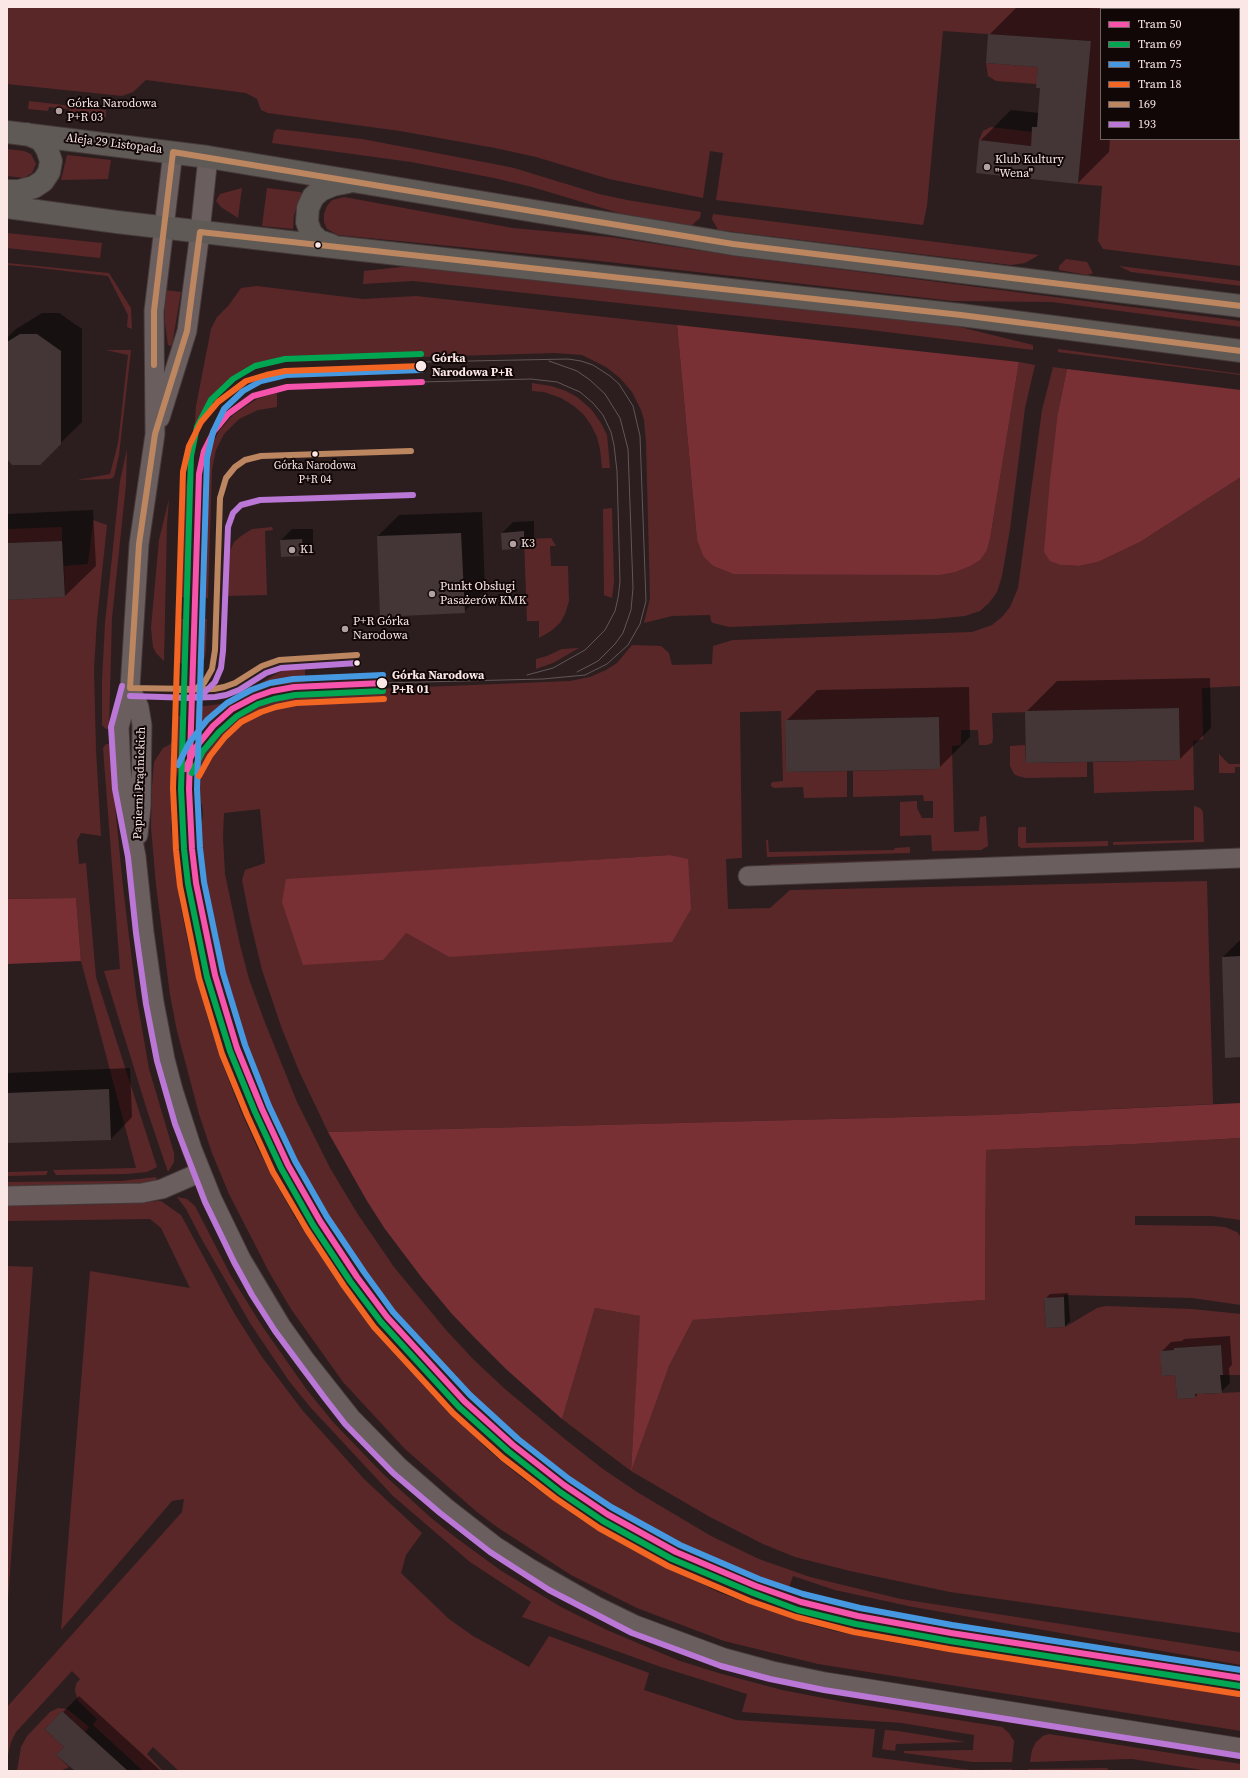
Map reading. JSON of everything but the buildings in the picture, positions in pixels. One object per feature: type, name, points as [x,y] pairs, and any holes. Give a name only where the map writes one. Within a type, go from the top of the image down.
[{"type":"main road","name":"Aleja 29 Listopada","points":[[17,133],[208,157],[733,244],[1241,306]]},
{"type":"main road","points":[[7,191],[19,191],[34,187],[43,181],[49,172],[51,161],[47,149],[41,140],[17,133]]},
{"type":"main road","points":[[339,248],[319,241],[314,237],[308,228],[308,208],[313,197],[325,188],[341,183],[360,182]]},
{"type":"main road","points":[[7,207],[164,228],[961,315],[1241,350]]},
{"type":"street","name":"Papierni Prądnickich","points":[[173,152],[154,311],[155,434],[139,544],[130,688],[139,707],[142,725],[141,806],[136,856],[146,952],[159,1033],[173,1090],[201,1172],[224,1226],[259,1291],[281,1326],[306,1361],[351,1418],[399,1467],[445,1508],[495,1546],[553,1583],[596,1606],[654,1633],[724,1658],[772,1671],[824,1682],[1241,1748]]},
{"type":"street","name":"Papierni Prądnickich","points":[[155,434],[187,331],[208,157]]},
{"type":"street","points":[[748,876],[1241,858]]},
{"type":"street","points":[[7,1196],[142,1193],[162,1189],[201,1172]]},
{"type":"shaded area","points":[[7,7],[1241,7],[1241,266],[1103,249],[1098,241],[1102,186],[1078,184],[1091,41],[943,31],[927,206],[923,225],[716,200],[723,153],[710,151],[703,198],[609,179],[536,157],[495,148],[400,131],[268,113],[261,110],[257,99],[246,93],[146,80],[133,92],[122,96],[7,84]]},
{"type":"shaded area","points":[[986,63],[1038,67],[1037,84],[996,81],[988,76]]},
{"type":"shaded area","points":[[29,101],[106,110],[106,117],[69,114],[69,109],[49,107],[48,111],[28,109]]},
{"type":"shaded area","points":[[991,127],[1032,132],[1031,146],[979,140],[983,131]]},
{"type":"shaded area","points":[[277,129],[362,139],[514,168],[599,194],[701,212],[700,218],[691,226],[622,214],[532,187],[494,178],[411,162],[272,143],[274,132]]},
{"type":"shaded area","points":[[7,149],[24,151],[31,154],[36,164],[32,173],[24,178],[7,176]]},
{"type":"shaded area","points":[[67,155],[111,160],[108,179],[61,180]]},
{"type":"shaded area","points":[[242,188],[238,218],[221,207],[216,201],[220,194]]},
{"type":"shaded area","points":[[267,188],[302,193],[294,215],[293,229],[262,226]]},
{"type":"shaded area","points":[[344,197],[513,228],[610,237],[736,256],[1241,321],[1241,327],[1052,302],[953,301],[582,259],[338,235],[327,229],[324,222],[324,214],[327,206],[332,200]]},
{"type":"shaded area","points":[[713,214],[1039,255],[1025,263],[1011,265],[718,230],[712,219]]},
{"type":"shaded area","points":[[7,233],[102,243],[100,258],[7,248]]},
{"type":"shaded area","points":[[1066,259],[1087,262],[1093,273],[1087,275],[1059,270],[1059,266]]},
{"type":"shaded area","points":[[7,263],[109,273],[131,308],[132,329],[127,327],[128,315],[108,276],[7,265]]},
{"type":"shaded area","points":[[410,266],[728,299],[956,326],[1033,345],[1033,350],[862,329],[413,281],[363,284],[364,271]]},
{"type":"shaded area","points":[[1119,266],[1241,281],[1241,286],[1131,272]]},
{"type":"shaded area","points":[[257,286],[363,299],[416,296],[677,325],[697,540],[703,556],[713,566],[733,574],[987,550],[1019,362],[1035,365],[1025,408],[1010,529],[1002,576],[997,592],[989,603],[980,611],[965,616],[934,619],[729,627],[713,623],[710,615],[672,616],[644,623],[650,598],[646,442],[644,420],[632,392],[620,378],[606,367],[582,355],[555,353],[286,361],[273,363],[245,373],[218,391],[203,414],[194,439],[196,406],[211,329],[217,317],[229,305],[241,288]]},
{"type":"shaded area","points":[[165,290],[181,292],[172,345],[170,346],[168,345],[165,323]]},
{"type":"shaded area","points":[[677,325],[1019,362],[990,539],[987,550],[980,560],[955,572],[939,575],[733,574],[713,566],[703,556],[697,540]]},
{"type":"shaded area","points":[[1058,349],[1241,374],[1241,375],[1058,352]]},
{"type":"shaded area","points":[[106,350],[131,350],[119,455],[114,477],[110,479],[77,480],[110,474],[118,443],[128,355]]},
{"type":"shaded area","points":[[1053,367],[1067,369],[1058,412],[1061,565],[1079,566],[1098,562],[1140,542],[1241,477],[1241,686],[1202,688],[1203,739],[1193,741],[1194,790],[1094,793],[1093,762],[1180,760],[1179,708],[992,713],[992,743],[987,745],[979,745],[978,730],[961,730],[961,745],[952,746],[954,832],[979,831],[980,817],[986,816],[988,846],[981,850],[932,851],[931,835],[900,836],[900,802],[917,801],[917,808],[922,818],[933,818],[933,801],[924,801],[923,795],[853,797],[853,771],[940,769],[939,717],[785,720],[786,772],[847,771],[847,797],[804,798],[803,787],[774,788],[771,786],[771,783],[773,782],[783,781],[781,711],[740,712],[742,858],[726,859],[728,909],[770,908],[790,890],[1207,881],[1213,1104],[988,1115],[328,1132],[299,1071],[282,1029],[262,970],[250,920],[242,880],[245,870],[265,863],[260,809],[224,813],[223,837],[225,874],[249,979],[264,1020],[297,1102],[330,1168],[357,1213],[394,1267],[446,1330],[474,1360],[505,1389],[603,1469],[637,1492],[711,1536],[759,1559],[810,1577],[901,1599],[1241,1652],[1241,1665],[908,1606],[835,1590],[793,1576],[788,1590],[715,1563],[676,1545],[610,1507],[549,1466],[500,1427],[437,1364],[403,1327],[370,1285],[318,1208],[273,1122],[242,1044],[220,974],[203,890],[198,828],[202,822],[203,814],[202,805],[198,799],[198,788],[194,784],[194,761],[210,737],[231,717],[245,708],[268,698],[301,692],[570,681],[590,677],[606,670],[617,663],[632,645],[661,646],[669,653],[672,665],[712,664],[713,646],[733,640],[972,632],[992,625],[1002,617],[1010,607],[1018,588],[1042,410]],"holes":[[[670,855],[688,860],[449,957],[406,933],[286,880]]]},
{"type":"shaded area","points":[[1067,369],[1241,390],[1241,477],[1140,542],[1098,562],[1079,566],[1061,565],[1050,561],[1044,552],[1050,480],[1058,412]]},
{"type":"shaded area","points":[[532,383],[551,386],[566,391],[577,397],[591,409],[607,435],[610,468],[602,468],[597,437],[584,415],[574,406],[561,398],[544,392],[532,391]]},
{"type":"shaded area","points":[[277,393],[277,407],[258,410],[239,419],[224,434],[216,450],[212,469],[208,598],[200,598],[206,472],[209,451],[219,431],[233,415],[257,399]]},
{"type":"shaded area","points":[[127,449],[126,484],[112,618],[109,729],[106,729],[102,725],[102,680],[105,623],[120,481]]},
{"type":"shaded area","points":[[192,456],[189,508],[191,552],[190,598],[182,597],[179,593],[180,513]]},
{"type":"shaded area","points":[[169,499],[167,524],[164,661],[156,653],[153,647],[151,628],[159,540]]},
{"type":"shaded area","points":[[612,508],[614,582],[612,598],[604,595],[603,509]]},
{"type":"shaded area","points":[[93,520],[107,525],[97,620],[94,669],[96,750],[101,836],[81,833],[77,840],[79,864],[86,863],[96,977],[157,1167],[147,1172],[126,1174],[56,1175],[53,1170],[136,1168],[81,961],[76,898],[7,899],[7,600],[65,597],[64,566],[88,564]]},
{"type":"shaded area","points":[[62,527],[62,541],[7,543],[7,529]]},
{"type":"shaded area","points":[[272,527],[273,530],[265,531],[267,595],[225,596],[226,562],[234,542],[252,529]]},
{"type":"shaded area","points":[[551,538],[556,546],[550,546],[551,566],[568,566],[569,601],[565,614],[560,623],[551,631],[539,638],[539,621],[527,621],[524,539]]},
{"type":"shaded area","points":[[181,619],[189,619],[187,668],[178,661],[178,623]]},
{"type":"shaded area","points":[[200,619],[207,619],[206,650],[205,658],[197,665]]},
{"type":"shaded area","points":[[579,648],[553,663],[536,669],[536,659],[562,649]]},
{"type":"shaded area","points":[[305,667],[305,682],[271,686],[243,697],[218,714],[195,738],[196,707],[221,704],[240,695],[283,670]]},
{"type":"shaded area","points":[[184,707],[186,707],[184,758],[177,775],[173,793],[171,815],[171,828],[180,903],[188,943],[209,1023],[222,1063],[240,1109],[256,1145],[279,1189],[296,1219],[335,1278],[404,1364],[488,1450],[522,1478],[578,1518],[625,1546],[718,1592],[749,1604],[834,1631],[917,1647],[1241,1696],[1241,1731],[818,1664],[724,1641],[637,1608],[571,1575],[497,1527],[477,1512],[405,1449],[343,1382],[291,1309],[269,1272],[229,1194],[212,1153],[199,1114],[177,1031],[170,995],[156,885],[151,827],[154,762],[163,748],[174,740],[177,717],[184,713]]},
{"type":"shaded area","points":[[106,744],[109,744],[123,887],[136,994],[149,1069],[174,1153],[174,1162],[168,1172],[104,971],[120,969],[103,748]]},
{"type":"shaded area","points":[[1025,745],[1026,763],[1087,762],[1087,777],[1026,778],[1014,774],[1010,766],[1010,746]]},
{"type":"shaded area","points":[[1219,754],[1229,764],[1241,764],[1241,805],[1240,767],[1235,767],[1235,773],[1219,773]]},
{"type":"shaded area","points":[[1194,806],[1200,808],[1203,812],[1204,842],[1113,845],[1113,842],[1194,840]]},
{"type":"shaded area","points":[[1019,827],[1026,827],[1026,843],[1108,841],[1108,846],[1021,848],[1018,846]]},
{"type":"shaded area","points":[[766,840],[768,840],[769,852],[894,850],[895,848],[910,847],[910,853],[767,857]]},
{"type":"shaded area","points":[[670,855],[688,859],[691,909],[672,942],[449,957],[406,933],[383,960],[303,965],[282,902],[286,879]]},
{"type":"shaded area","points":[[984,857],[774,866],[770,864]]},
{"type":"shaded area","points":[[76,898],[81,961],[7,964],[7,899]]},
{"type":"shaded area","points":[[1241,1103],[1241,1138],[986,1150],[985,1300],[693,1320],[669,1366],[631,1471],[640,1316],[595,1308],[562,1419],[506,1369],[474,1337],[452,1314],[422,1278],[385,1229],[367,1201],[328,1132],[988,1115]]},
{"type":"shaded area","points":[[1241,1138],[1241,1220],[1211,1216],[1135,1216],[1135,1225],[1213,1226],[1225,1227],[1237,1232],[1241,1241],[1241,1305],[1192,1298],[1064,1295],[1064,1297],[1044,1299],[1046,1328],[1065,1327],[1097,1308],[1106,1306],[1192,1309],[1241,1314],[1241,1375],[1223,1375],[1221,1345],[1174,1348],[1174,1350],[1161,1351],[1162,1376],[1175,1375],[1177,1399],[1195,1398],[1194,1377],[1202,1377],[1203,1394],[1241,1392],[1241,1633],[950,1592],[850,1571],[795,1557],[763,1544],[710,1517],[631,1471],[562,1419],[595,1308],[641,1316],[631,1469],[669,1366],[693,1320],[985,1300],[986,1150]]},
{"type":"shaded area","points":[[48,1171],[46,1175],[7,1176],[7,1172]]},
{"type":"shaded area","points":[[156,1177],[157,1182],[145,1184],[7,1187],[7,1182],[121,1181]]},
{"type":"shaded area","points":[[177,1197],[187,1199],[195,1206],[231,1276],[262,1326],[307,1390],[333,1422],[382,1473],[430,1517],[500,1570],[561,1607],[607,1630],[680,1661],[782,1690],[844,1702],[1002,1727],[1009,1733],[1014,1741],[1012,1762],[973,1762],[904,1753],[904,1751],[973,1750],[974,1735],[902,1723],[742,1712],[747,1694],[661,1667],[522,1617],[531,1602],[470,1562],[393,1496],[311,1408],[289,1381],[250,1323],[186,1209]]},
{"type":"shaded area","points":[[161,1201],[181,1215],[234,1313],[262,1357],[303,1411],[364,1479],[422,1533],[406,1555],[401,1573],[449,1619],[473,1636],[529,1667],[549,1636],[649,1673],[644,1690],[736,1720],[875,1729],[872,1757],[971,1770],[1012,1769],[1011,1771],[179,1771],[153,1747],[147,1754],[163,1771],[143,1771],[93,1725],[97,1719],[78,1701],[75,1691],[76,1684],[80,1679],[72,1671],[16,1732],[11,1742],[7,1759],[7,1707],[182,1512],[184,1499],[172,1501],[61,1630],[90,1271],[190,1288],[161,1228],[150,1219],[7,1221],[7,1206],[110,1204]]},
{"type":"shaded area","points":[[7,1266],[33,1267],[7,1612]]},
{"type":"shaded area","points":[[58,1708],[67,1709],[89,1727],[85,1732],[62,1711],[45,1729],[64,1747],[56,1755],[69,1767],[60,1771],[17,1771],[21,1747],[27,1736],[50,1712]]},
{"type":"shaded area","points":[[885,1730],[966,1742],[896,1744],[895,1751],[882,1749]]},
{"type":"shaded area","points":[[1049,1734],[1241,1764],[1241,1771],[1208,1771],[1132,1759],[1030,1762],[1032,1750],[1036,1742],[1043,1736]]},
{"type":"shaded area","points":[[1108,1768],[1107,1771],[1028,1771],[1028,1769]]},
{"type":"tram line","name":"69","points":[[421,354],[285,359],[255,366],[233,379],[211,400],[197,427],[191,456],[181,789],[184,849],[188,884],[207,977],[230,1051],[255,1112],[281,1168],[313,1225],[350,1281],[381,1322],[459,1407],[508,1451],[560,1492],[603,1521],[672,1559],[798,1610],[856,1624],[950,1641],[1240,1686]]},
{"type":"tram line","points":[[383,683],[543,679],[585,675],[607,664],[628,645],[640,624],[646,601],[640,436],[633,406],[619,384],[593,365],[568,359],[421,362]]},
{"type":"tram line","points":[[549,361],[577,371],[590,380],[605,394],[620,418],[628,449],[633,588],[631,610],[623,633],[615,644],[598,661],[577,672]]},
{"type":"tram line","name":"18","points":[[421,366],[285,371],[246,381],[218,402],[201,422],[189,446],[183,472],[173,788],[176,850],[180,886],[199,978],[222,1054],[247,1115],[273,1172],[307,1230],[344,1286],[374,1327],[453,1413],[503,1458],[555,1498],[599,1528],[668,1566],[750,1601],[796,1617],[854,1632],[949,1649],[1239,1694]]},
{"type":"tram line","name":"75","points":[[421,370],[286,375],[261,381],[243,391],[224,409],[213,432],[207,458],[197,789],[200,848],[204,882],[223,973],[245,1045],[269,1106],[295,1161],[327,1217],[393,1312],[470,1395],[518,1439],[569,1479],[611,1507],[680,1545],[759,1579],[803,1594],[860,1608],[952,1625],[1241,1670]]},
{"type":"tram line","points":[[422,382],[531,379],[557,382],[580,392],[593,403],[603,415],[611,432],[617,471],[620,582],[615,611],[605,630],[585,650],[553,668],[527,675]]},
{"type":"tram line","name":"50","points":[[422,382],[287,387],[253,396],[228,414],[214,431],[204,451],[199,474],[189,789],[192,849],[196,883],[215,975],[237,1048],[262,1109],[288,1165],[320,1221],[357,1277],[387,1317],[464,1401],[513,1445],[564,1485],[607,1514],[676,1552],[756,1586],[801,1602],[858,1616],[951,1633],[1241,1678]]},
{"type":"tram line","name":"75","points":[[178,765],[189,743],[207,720],[227,703],[251,690],[270,683],[293,679],[383,675]]},
{"type":"tram line","name":"50","points":[[185,769],[196,747],[213,726],[232,709],[255,697],[272,691],[294,687],[383,683]]},
{"type":"tram line","name":"69","points":[[192,773],[203,751],[219,732],[237,716],[258,704],[295,695],[383,691]]},
{"type":"tram line","name":"18","points":[[199,776],[210,756],[225,737],[241,722],[261,712],[296,703],[384,699]]},
{"type":"transit line","name":"169","points":[[173,152],[733,244],[1241,306]]},
{"type":"transit line","name":"169","points":[[154,365],[154,311],[173,152]]},
{"type":"transit line","name":"169","points":[[130,688],[139,544],[155,434],[187,331],[200,232],[961,315],[1241,351]]},
{"type":"transit line","name":"169","points":[[130,688],[195,689],[204,683],[212,669],[215,650],[220,498],[226,478],[235,467],[245,460],[261,456],[411,451]]},
{"type":"transit line","name":"193","points":[[130,696],[193,698],[203,694],[215,682],[221,668],[223,651],[228,527],[233,513],[241,505],[260,500],[413,495]]},
{"type":"transit line","name":"169","points":[[180,690],[214,689],[224,687],[235,683],[262,666],[279,660],[357,655]]},
{"type":"transit line","name":"193","points":[[180,698],[215,697],[226,695],[239,690],[266,673],[281,668],[357,663]]},
{"type":"transit line","name":"193","points":[[122,686],[111,727],[115,789],[128,857],[136,933],[146,1004],[157,1061],[175,1124],[205,1202],[252,1295],[275,1331],[345,1424],[393,1473],[440,1513],[490,1552],[549,1590],[632,1633],[721,1666],[770,1679],[824,1690],[1240,1756]]},
{"type":"place","name":"Górka Narodowa P+R 03","points":[[59,111]]},
{"type":"place","name":"Klub Kultury \"Wena\"","points":[[987,167]]},
{"type":"place","name":"Górka Narodowa P+R","points":[[421,366]]},
{"type":"place","name":"Górka Narodowa P+R 04","points":[[315,454]]},
{"type":"place","name":"K3","points":[[513,544]]},
{"type":"place","name":"K1","points":[[292,550]]},
{"type":"place","name":"Punkt Obsługi Pasażerów KMK","points":[[432,594]]},
{"type":"place","name":"P+R Górka Narodowa","points":[[345,629]]},
{"type":"place","name":"Górka Narodowa P+R 01","points":[[382,683]]}]
